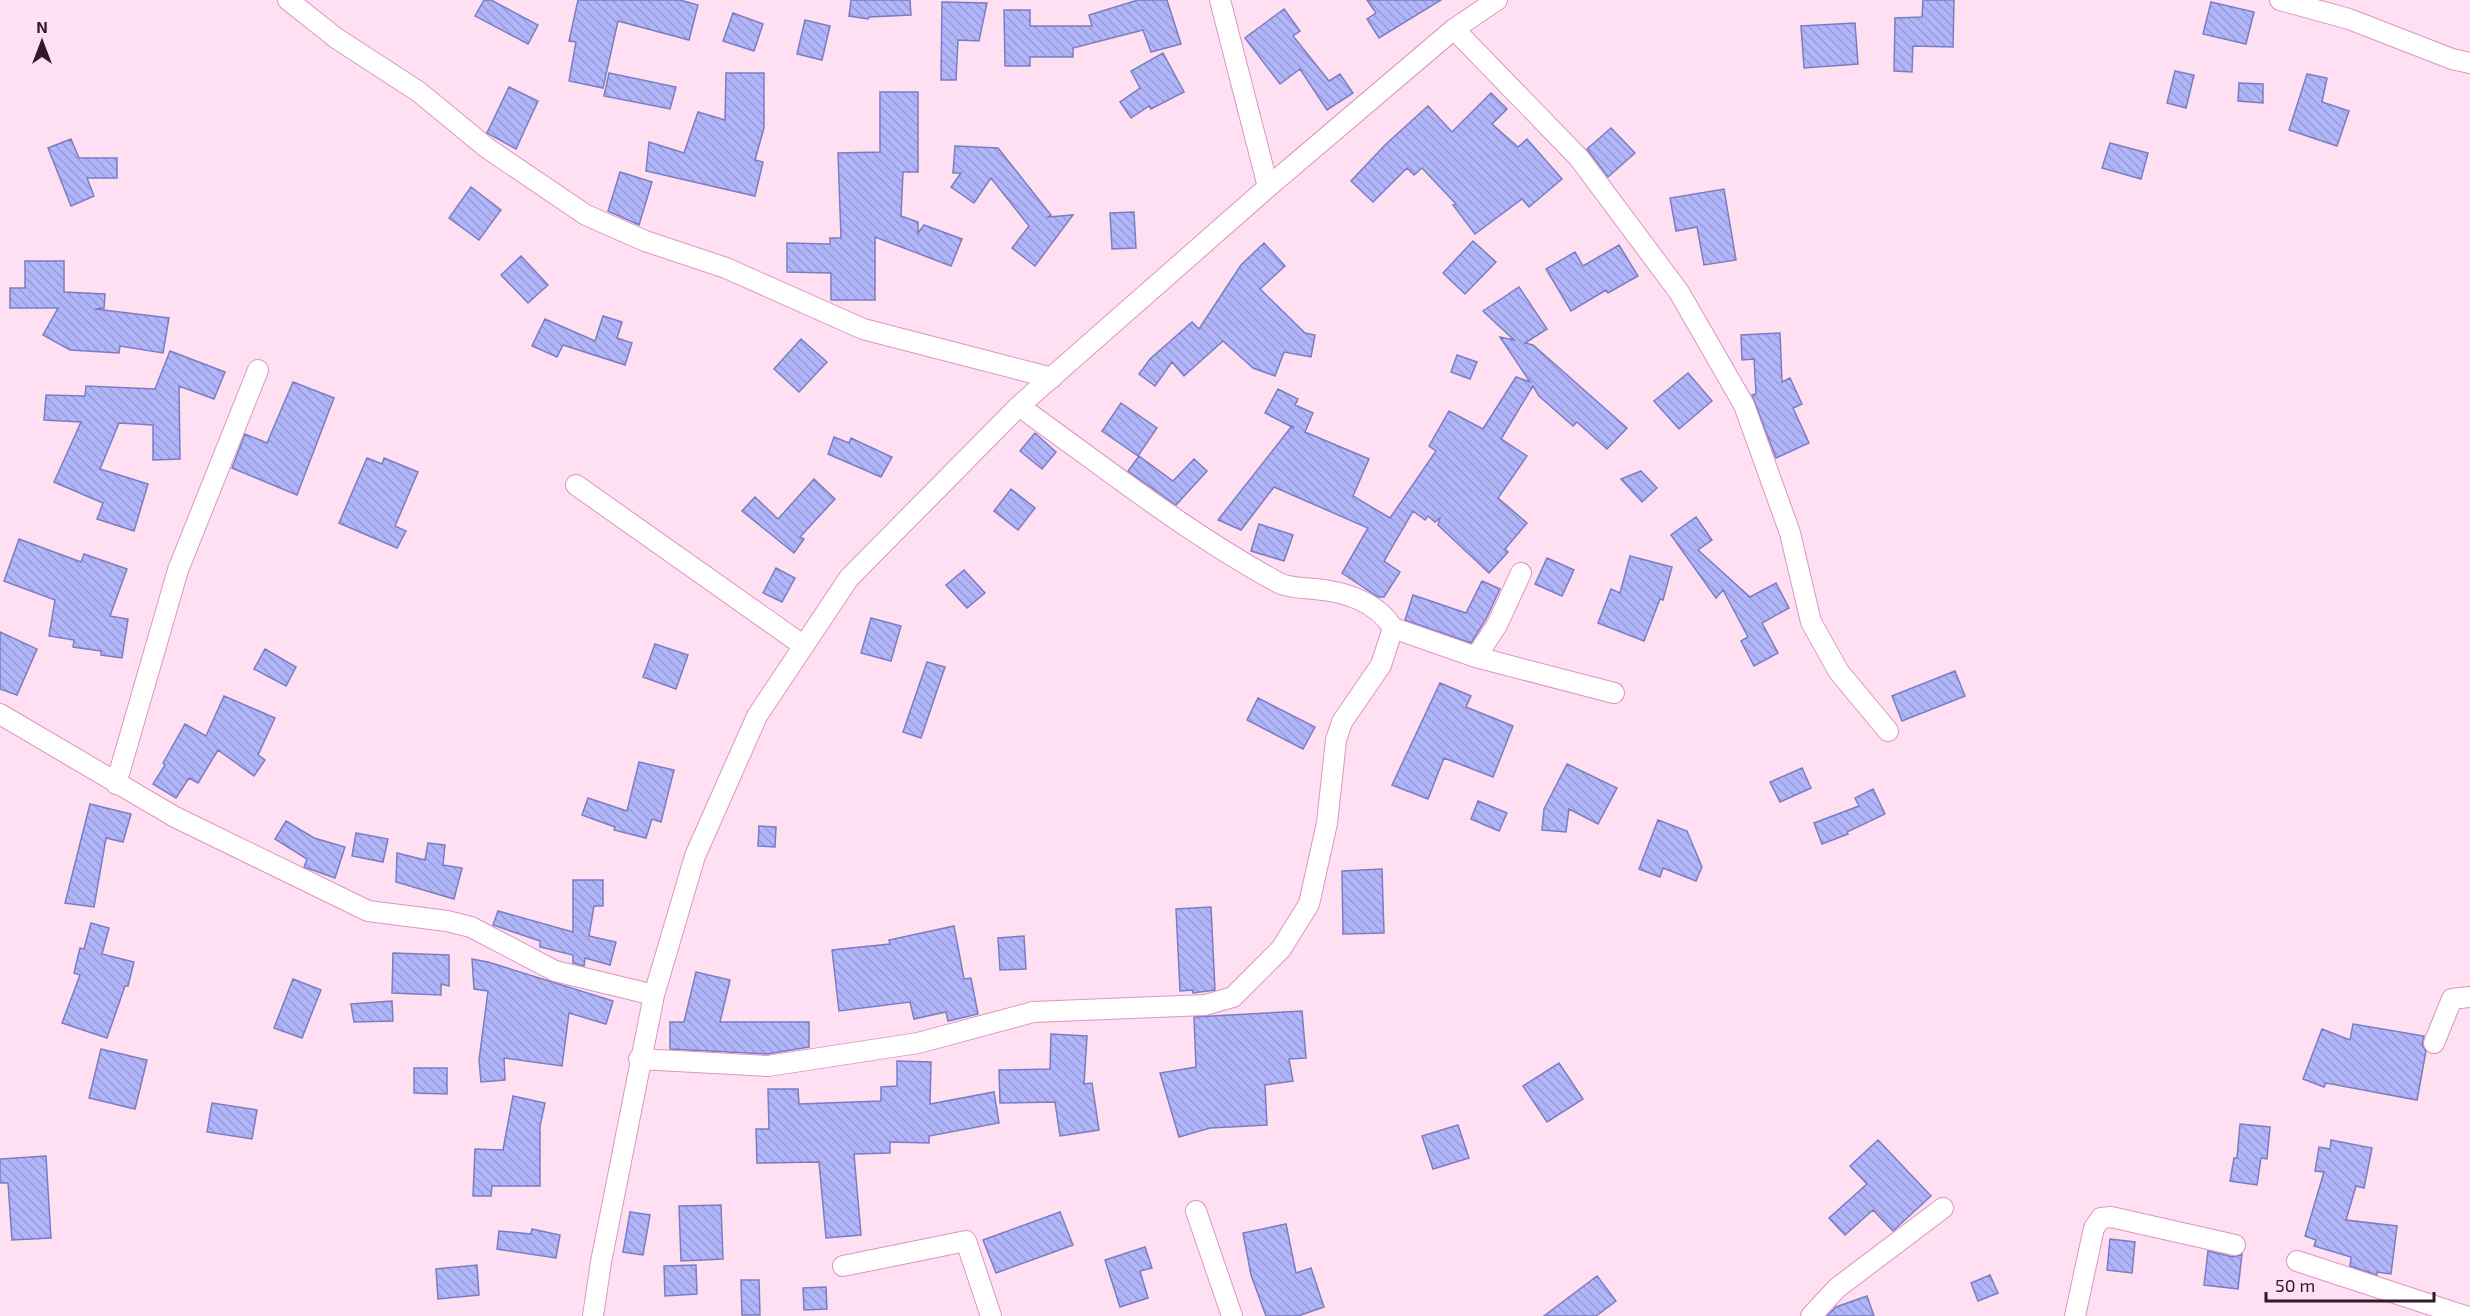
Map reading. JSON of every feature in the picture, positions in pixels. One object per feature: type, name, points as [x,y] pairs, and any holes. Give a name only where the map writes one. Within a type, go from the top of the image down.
[{"type":"street","points":[[288,0],[336,38],[419,92],[487,148],[586,215],[645,240],[726,268],[863,329],[1052,378]]},
{"type":"street","points":[[1220,0],[1268,187]]},
{"type":"street","points":[[593,1316],[639,1059],[654,995],[695,856],[757,716],[849,578],[1019,406],[1268,187],[1454,29],[1497,0]]},
{"type":"street","points":[[2280,0],[2349,19],[2451,59],[2470,63]]},
{"type":"street","points":[[1454,29],[1579,158],[1679,292],[1744,405],[1790,533],[1811,622],[1839,672],[1888,731]]},
{"type":"street","points":[[116,784],[178,570],[258,370]]},
{"type":"street","points":[[1019,406],[1193,529],[1282,584],[1338,591],[1369,603],[1387,618],[1393,628],[1476,657],[1614,693]]},
{"type":"street","points":[[576,485],[804,646]]},
{"type":"street","points":[[1476,657],[1497,625],[1521,573]]},
{"type":"street","points":[[639,1059],[768,1066],[918,1043],[1033,1012],[1205,1005],[1233,997],[1281,949],[1309,904],[1327,823],[1339,731],[1342,722],[1382,665],[1393,628]]},
{"type":"street","points":[[0,714],[175,817],[368,911],[447,921],[471,927],[555,971],[654,995]]},
{"type":"street","points":[[2434,1043],[2452,999],[2470,997]]},
{"type":"street","points":[[1811,1316],[1837,1288],[1943,1208]]},
{"type":"street","points":[[1196,1210],[1232,1316]]},
{"type":"street","points":[[2075,1316],[2094,1228],[2101,1218],[2111,1217],[2235,1245]]},
{"type":"street","points":[[843,1266],[966,1240],[992,1316]]},
{"type":"street","points":[[2297,1261],[2465,1316]]},
{"type":"building","points":[[484,0],[491,0],[538,25],[528,44],[475,16]]},
{"type":"building","points":[[578,0],[680,0],[698,5],[689,40],[618,21],[603,88],[569,81],[576,42],[569,41]]},
{"type":"building","points":[[851,0],[910,0],[911,15],[869,17],[868,19],[849,16]]},
{"type":"building","points":[[1138,0],[1167,0],[1181,44],[1151,52],[1143,30],[1073,48],[1073,57],[1030,57],[1030,66],[1005,66],[1004,10],[1030,10],[1030,26],[1092,26],[1089,15]]},
{"type":"building","points":[[1367,0],[1441,0],[1379,38],[1367,19],[1376,13]]},
{"type":"building","points":[[1923,0],[1954,0],[1953,47],[1913,46],[1912,72],[1894,71],[1895,18],[1922,17]]},
{"type":"building","points":[[942,2],[987,3],[979,41],[958,40],[956,80],[941,80]]},
{"type":"building","points":[[2211,2],[2254,12],[2246,44],[2203,34]]},
{"type":"building","points":[[1284,9],[1300,31],[1293,36],[1329,81],[1340,74],[1353,93],[1327,110],[1300,69],[1280,84],[1245,38]]},
{"type":"building","points":[[733,13],[763,24],[754,51],[723,41]]},
{"type":"building","points":[[805,20],[830,26],[822,60],[797,54]]},
{"type":"building","points":[[1855,23],[1858,64],[1804,68],[1801,26]]},
{"type":"building","points":[[1163,53],[1184,92],[1151,109],[1149,106],[1131,118],[1120,102],[1140,88],[1131,71]]},
{"type":"building","points":[[2175,71],[2194,75],[2186,108],[2167,103]]},
{"type":"building","points":[[609,73],[676,87],[670,109],[604,96]]},
{"type":"building","points":[[726,73],[764,73],[764,128],[755,160],[763,162],[755,196],[646,171],[649,142],[684,153],[698,112],[725,120]]},
{"type":"building","points":[[2307,74],[2327,78],[2322,102],[2349,111],[2337,146],[2289,130]]},
{"type":"building","points":[[2239,83],[2263,84],[2263,103],[2238,101]]},
{"type":"building","points":[[509,87],[538,101],[516,149],[487,133]]},
{"type":"building","points":[[880,92],[918,92],[918,172],[903,172],[901,216],[918,222],[918,233],[924,225],[962,239],[951,266],[875,237],[875,300],[831,300],[831,273],[787,272],[787,243],[830,244],[830,238],[841,238],[838,153],[880,152]]},
{"type":"building","points":[[1491,93],[1507,109],[1492,124],[1518,147],[1527,139],[1562,179],[1529,207],[1522,199],[1475,234],[1453,205],[1456,204],[1422,168],[1414,175],[1407,168],[1373,202],[1351,181],[1386,144],[1428,106],[1452,132]]},
{"type":"building","points":[[1611,128],[1635,153],[1608,177],[1587,149]]},
{"type":"building","points":[[71,139],[79,158],[117,158],[117,178],[87,178],[94,196],[71,206],[48,148]]},
{"type":"building","points":[[2110,143],[2148,153],[2141,179],[2102,168]]},
{"type":"building","points":[[955,146],[998,148],[1051,215],[1048,217],[1073,215],[1035,266],[1012,248],[1029,226],[991,178],[974,203],[951,187],[961,173],[953,173]]},
{"type":"building","points":[[620,172],[652,182],[639,225],[608,211]]},
{"type":"building","points":[[471,187],[501,210],[479,240],[449,218]]},
{"type":"building","points":[[1724,189],[1736,260],[1704,265],[1697,227],[1676,231],[1670,198]]},
{"type":"building","points":[[1134,212],[1136,248],[1112,249],[1110,213]]},
{"type":"building","points":[[1473,241],[1496,262],[1465,294],[1443,273]]},
{"type":"building","points":[[1264,243],[1285,266],[1260,289],[1305,333],[1315,335],[1311,357],[1284,352],[1275,376],[1253,368],[1223,341],[1184,376],[1172,362],[1155,386],[1139,374],[1150,359],[1192,322],[1199,329],[1241,265]]},
{"type":"building","points":[[1619,245],[1638,276],[1608,293],[1606,290],[1571,311],[1546,269],[1575,252],[1583,266]]},
{"type":"building","points":[[521,256],[548,285],[528,303],[501,275]]},
{"type":"building","points":[[25,261],[64,261],[64,292],[105,294],[104,308],[95,309],[169,318],[163,353],[120,346],[119,353],[70,350],[43,335],[58,308],[10,308],[10,288],[25,288]]},
{"type":"building","points":[[1519,287],[1547,329],[1525,343],[1533,345],[1627,428],[1607,449],[1577,422],[1573,426],[1539,396],[1533,386],[1501,439],[1527,456],[1498,498],[1527,523],[1505,549],[1508,552],[1489,573],[1438,525],[1440,518],[1435,522],[1428,516],[1425,520],[1413,511],[1384,561],[1400,572],[1384,597],[1378,597],[1342,573],[1368,528],[1274,487],[1241,530],[1218,520],[1291,427],[1265,413],[1278,389],[1298,399],[1295,405],[1313,413],[1305,432],[1369,459],[1353,496],[1390,518],[1436,451],[1429,446],[1449,411],[1483,429],[1516,377],[1530,382],[1500,337],[1514,340],[1483,311]]},
{"type":"building","points":[[603,316],[622,322],[617,338],[632,343],[625,365],[563,345],[557,357],[532,346],[545,319],[595,341]]},
{"type":"building","points":[[1780,333],[1782,382],[1790,378],[1802,404],[1793,408],[1809,443],[1776,458],[1752,395],[1756,394],[1754,359],[1742,360],[1741,335]]},
{"type":"building","points":[[801,339],[827,362],[799,392],[774,369]]},
{"type":"building","points":[[170,351],[225,372],[214,399],[179,386],[180,459],[153,460],[153,425],[119,423],[100,469],[148,484],[134,531],[97,519],[103,503],[54,482],[81,422],[44,420],[46,395],[85,396],[86,386],[155,389]]},
{"type":"building","points":[[1457,355],[1477,362],[1470,379],[1451,372]]},
{"type":"building","points":[[1688,373],[1712,401],[1679,429],[1654,401]]},
{"type":"building","points":[[293,382],[334,398],[297,495],[232,468],[245,434],[267,443]]},
{"type":"building","points":[[1121,403],[1157,428],[1138,456],[1102,431]]},
{"type":"building","points":[[1035,433],[1056,452],[1042,469],[1020,451]]},
{"type":"building","points":[[834,437],[849,443],[851,438],[892,457],[881,477],[828,454]]},
{"type":"building","points":[[1139,456],[1173,481],[1194,459],[1207,471],[1176,505],[1128,471]]},
{"type":"building","points":[[367,458],[382,464],[384,458],[418,472],[395,526],[406,531],[397,548],[339,523]]},
{"type":"building","points":[[1641,471],[1657,488],[1642,502],[1621,479]]},
{"type":"building","points":[[814,479],[835,499],[800,537],[804,539],[794,553],[742,511],[755,497],[778,519]]},
{"type":"building","points":[[1011,489],[1035,508],[1018,530],[994,511]]},
{"type":"building","points":[[1696,517],[1712,540],[1698,550],[1750,597],[1776,583],[1789,608],[1762,623],[1778,653],[1754,666],[1741,641],[1748,637],[1723,590],[1716,598],[1671,535]]},
{"type":"building","points":[[1259,524],[1293,535],[1284,561],[1251,551]]},
{"type":"building","points":[[19,539],[81,562],[84,554],[127,569],[110,616],[128,619],[122,658],[101,655],[101,651],[73,647],[74,640],[49,636],[55,600],[4,581]]},
{"type":"building","points":[[1630,556],[1672,567],[1663,600],[1660,599],[1644,641],[1598,623],[1611,589],[1620,593]]},
{"type":"building","points":[[1547,558],[1574,570],[1562,596],[1535,584]]},
{"type":"building","points":[[776,568],[795,578],[782,602],[763,593]]},
{"type":"building","points":[[964,570],[985,593],[967,608],[946,585]]},
{"type":"building","points":[[1482,581],[1500,589],[1486,619],[1471,643],[1405,620],[1413,595],[1466,613]]},
{"type":"building","points":[[871,618],[901,626],[891,661],[861,653]]},
{"type":"building","points":[[0,632],[37,649],[17,695],[0,689]]},
{"type":"building","points":[[655,644],[688,655],[676,689],[643,677]]},
{"type":"building","points":[[265,649],[296,667],[286,686],[254,669]]},
{"type":"building","points":[[927,662],[945,667],[921,738],[903,732]]},
{"type":"building","points":[[1955,671],[1965,696],[1902,721],[1892,696]]},
{"type":"building","points":[[1440,683],[1471,696],[1466,707],[1513,726],[1493,777],[1444,758],[1428,799],[1392,785]]},
{"type":"building","points":[[224,696],[275,718],[258,755],[265,760],[254,776],[218,750],[198,783],[189,778],[176,798],[153,784],[185,724],[206,736]]},
{"type":"building","points":[[1258,698],[1315,727],[1303,749],[1247,720]]},
{"type":"building","points":[[639,762],[674,770],[661,822],[652,819],[646,838],[614,830],[615,827],[582,815],[588,798],[627,811]]},
{"type":"building","points":[[1567,764],[1617,788],[1598,824],[1569,809],[1566,832],[1542,830],[1544,809]]},
{"type":"building","points":[[1802,768],[1811,788],[1780,802],[1770,782]]},
{"type":"building","points":[[1873,789],[1885,814],[1847,832],[1848,834],[1822,844],[1814,823],[1859,806],[1855,798]]},
{"type":"building","points":[[1478,801],[1507,813],[1499,831],[1471,819]]},
{"type":"building","points":[[90,804],[131,814],[123,842],[106,838],[94,907],[65,903]]},
{"type":"building","points":[[1658,820],[1687,831],[1702,867],[1696,881],[1663,868],[1660,877],[1639,869]]},
{"type":"building","points":[[286,821],[314,838],[345,847],[335,878],[304,867],[307,859],[275,839]]},
{"type":"building","points":[[759,826],[776,827],[775,847],[758,846]]},
{"type":"building","points":[[356,833],[388,839],[383,862],[352,856]]},
{"type":"building","points":[[428,843],[445,845],[443,865],[462,868],[454,899],[396,882],[397,853],[425,860]]},
{"type":"building","points":[[1382,869],[1384,933],[1343,934],[1342,871]]},
{"type":"building","points":[[573,880],[603,880],[603,906],[594,906],[589,936],[616,942],[610,965],[585,958],[584,966],[573,963],[573,955],[540,947],[540,941],[493,925],[498,911],[573,932]]},
{"type":"building","points":[[1211,907],[1215,990],[1193,993],[1193,990],[1180,991],[1176,909]]},
{"type":"building","points":[[91,923],[109,928],[102,954],[134,962],[128,986],[125,986],[107,1038],[62,1023],[80,975],[74,973],[80,948],[84,949]]},
{"type":"building","points":[[954,926],[964,979],[971,978],[978,1014],[948,1021],[946,1012],[914,1019],[910,1002],[839,1011],[832,950],[890,944],[889,940]]},
{"type":"building","points":[[1024,936],[1026,969],[1000,970],[998,938]]},
{"type":"building","points":[[393,953],[449,955],[449,986],[441,984],[441,995],[392,993]]},
{"type":"building","points":[[472,959],[613,1001],[606,1024],[569,1013],[562,1066],[504,1058],[505,1080],[481,1082],[479,1060],[488,991],[474,989]]},
{"type":"building","points":[[696,972],[730,980],[720,1022],[809,1022],[809,1047],[767,1054],[670,1049],[670,1022],[684,1022]]},
{"type":"building","points":[[293,979],[321,990],[302,1038],[274,1028]]},
{"type":"building","points":[[392,1001],[393,1021],[354,1022],[351,1004]]},
{"type":"building","points":[[1302,1011],[1306,1058],[1289,1059],[1293,1081],[1265,1085],[1267,1125],[1210,1128],[1179,1137],[1160,1073],[1196,1067],[1194,1017]]},
{"type":"building","points":[[2353,1024],[2424,1036],[2422,1045],[2426,1051],[2417,1100],[2326,1083],[2324,1087],[2303,1079],[2322,1029],[2350,1040]]},
{"type":"building","points":[[1051,1034],[1087,1036],[1084,1084],[1092,1083],[1099,1130],[1060,1136],[1055,1102],[1000,1103],[999,1070],[1050,1069]]},
{"type":"building","points":[[101,1049],[147,1060],[135,1109],[89,1098]]},
{"type":"building","points":[[897,1061],[931,1062],[930,1104],[994,1092],[999,1123],[929,1136],[929,1143],[890,1142],[890,1153],[854,1154],[861,1235],[826,1238],[819,1162],[757,1163],[756,1129],[769,1129],[768,1089],[798,1089],[799,1104],[881,1101],[881,1087],[897,1086]]},
{"type":"building","points":[[1559,1063],[1583,1099],[1547,1122],[1523,1086]]},
{"type":"building","points":[[414,1068],[447,1068],[447,1094],[414,1093]]},
{"type":"building","points":[[513,1096],[545,1103],[540,1126],[540,1186],[492,1186],[491,1196],[473,1196],[475,1149],[503,1150]]},
{"type":"building","points":[[212,1103],[257,1110],[252,1139],[207,1132]]},
{"type":"building","points":[[2240,1124],[2270,1127],[2267,1159],[2261,1158],[2257,1185],[2230,1181],[2234,1158],[2237,1158]]},
{"type":"building","points":[[1458,1125],[1469,1158],[1433,1169],[1422,1136]]},
{"type":"building","points":[[1878,1140],[1931,1196],[1893,1231],[1873,1210],[1845,1235],[1829,1218],[1867,1184],[1850,1166]]},
{"type":"building","points":[[2331,1140],[2372,1148],[2364,1188],[2356,1186],[2346,1220],[2397,1226],[2391,1274],[2377,1272],[2377,1275],[2350,1266],[2351,1257],[2314,1246],[2316,1240],[2305,1236],[2324,1172],[2315,1171],[2319,1147],[2330,1149]]},
{"type":"building","points":[[46,1156],[51,1238],[12,1240],[8,1183],[0,1183],[0,1159]]},
{"type":"building","points":[[721,1205],[723,1259],[681,1261],[679,1206]]},
{"type":"building","points":[[630,1212],[650,1215],[643,1255],[623,1252]]},
{"type":"building","points":[[1060,1212],[1073,1245],[996,1273],[983,1240]]},
{"type":"building","points":[[1286,1224],[1296,1273],[1311,1268],[1324,1307],[1298,1316],[1266,1316],[1251,1275],[1243,1233]]},
{"type":"building","points":[[532,1229],[560,1235],[556,1258],[497,1249],[499,1231],[531,1234]]},
{"type":"building","points":[[2110,1239],[2135,1242],[2132,1273],[2107,1270]]},
{"type":"building","points":[[1145,1247],[1152,1268],[1140,1271],[1148,1298],[1120,1307],[1105,1260]]},
{"type":"building","points":[[2208,1251],[2233,1257],[2242,1254],[2238,1289],[2204,1285]]},
{"type":"building","points":[[477,1265],[479,1295],[438,1299],[436,1269]]},
{"type":"building","points":[[696,1265],[697,1294],[665,1296],[664,1266]]},
{"type":"building","points":[[1990,1275],[1998,1293],[1978,1301],[1971,1283]]},
{"type":"building","points":[[1597,1276],[1616,1301],[1596,1316],[1544,1316]]},
{"type":"building","points":[[741,1280],[759,1280],[760,1315],[742,1315]]},
{"type":"building","points":[[826,1287],[827,1309],[804,1310],[803,1288]]},
{"type":"building","points":[[1867,1296],[1874,1316],[1827,1316],[1836,1307]]}]
